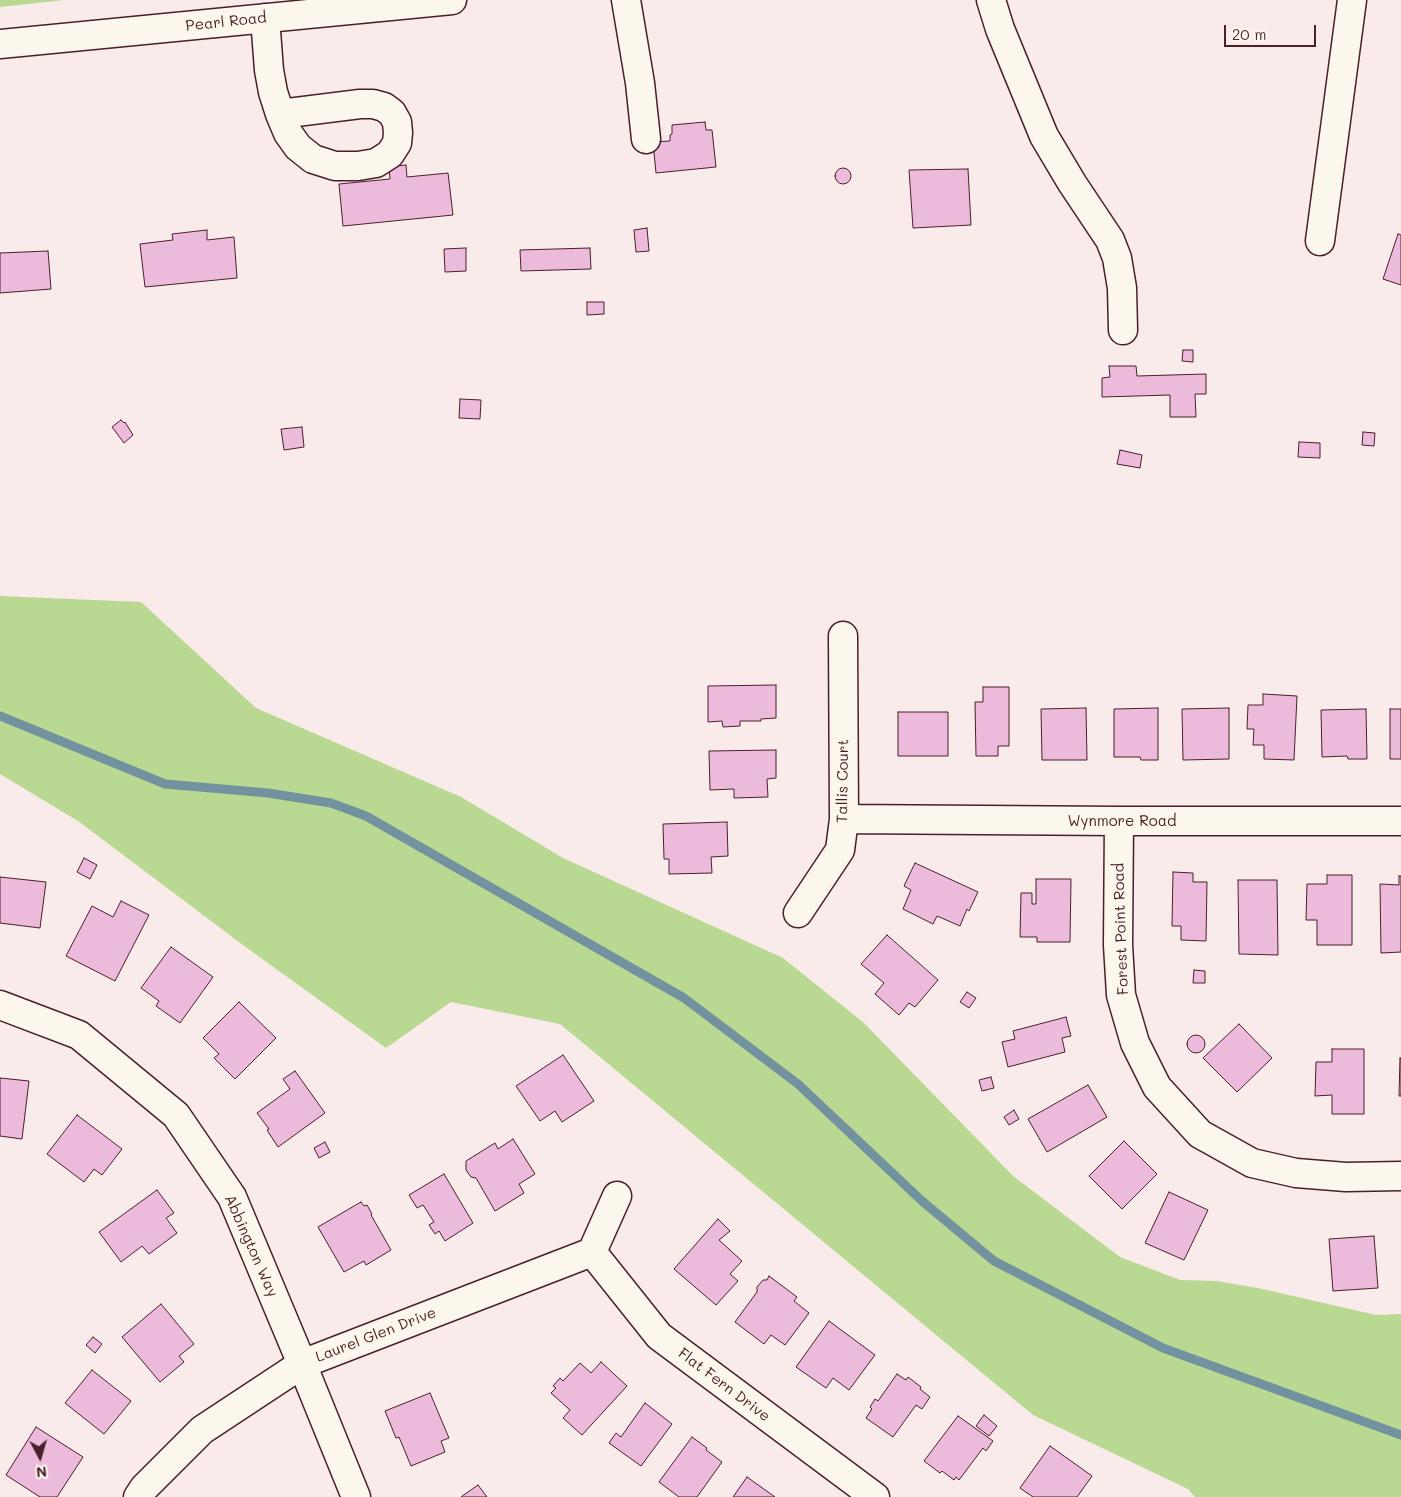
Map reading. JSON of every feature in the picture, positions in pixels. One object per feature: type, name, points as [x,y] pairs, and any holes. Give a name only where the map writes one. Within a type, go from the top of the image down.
[{"type":"street","name":"Pearl Road","points":[[0,44],[452,0]]},
{"type":"street","points":[[626,0],[640,83],[646,139]]},
{"type":"street","points":[[991,0],[1000,30],[1044,136],[1072,183],[1110,240],[1117,258],[1122,288],[1123,330]]},
{"type":"street","points":[[1320,241],[1352,0]]},
{"type":"street","points":[[265,18],[269,70],[280,114]]},
{"type":"street","name":"Tallis Court","points":[[798,913],[840,850],[844,819],[843,636]]},
{"type":"street","name":"Wynmore Road","points":[[844,819],[1120,822],[1401,821]]},
{"type":"street","name":"Forest Point Road","points":[[1120,822],[1118,945],[1120,995],[1135,1043],[1157,1087],[1200,1134],[1252,1163],[1296,1173],[1346,1177],[1401,1176]]},
{"type":"street","name":"Abbington Way","points":[[0,1005],[79,1035],[176,1115],[232,1197],[356,1497]]},
{"type":"street","points":[[592,1252],[617,1196]]},
{"type":"street","name":"Laurel Glen Drive","points":[[138,1497],[144,1488],[202,1430],[302,1364],[592,1252]]},
{"type":"street","name":"Flat Fern Drive","points":[[592,1252],[658,1336],[875,1497]]},
{"type":"green space","points":[[0,0],[64,0],[0,7]]},
{"type":"green space","points":[[0,596],[141,602],[256,708],[461,797],[563,858],[783,958],[864,1023],[1013,1176],[1120,1257],[1180,1280],[1216,1281],[1258,1288],[1376,1315],[1401,1314],[1401,1497],[1195,1497],[1188,1489],[1033,1415],[560,1024],[451,1002],[386,1048],[247,948],[78,821],[0,774]]},
{"type":"building","points":[[705,122],[706,130],[712,130],[716,167],[656,173],[653,142],[670,141],[672,125]]},
{"type":"building","points":[[406,165],[407,177],[448,173],[453,215],[343,226],[339,184],[390,179],[389,167]]},
{"type":"building","points":[[843,168],[851,176],[843,184],[835,176]]},
{"type":"building","points":[[968,169],[971,225],[913,228],[909,170]]},
{"type":"building","points":[[647,228],[649,251],[636,252],[634,230]]},
{"type":"building","points":[[207,230],[207,240],[234,237],[237,278],[145,287],[140,244],[173,240],[172,234]]},
{"type":"building","points":[[1398,234],[1401,235],[1401,285],[1383,279]]},
{"type":"building","points":[[466,248],[466,271],[445,272],[444,249]]},
{"type":"building","points":[[590,248],[591,269],[521,271],[520,250]]},
{"type":"building","points":[[48,251],[51,289],[0,293],[0,253]]},
{"type":"building","points":[[587,302],[604,302],[604,314],[587,315]]},
{"type":"building","points":[[1183,350],[1193,350],[1193,362],[1182,361]]},
{"type":"building","points":[[1109,366],[1136,366],[1137,376],[1206,374],[1206,394],[1195,394],[1196,417],[1170,417],[1170,395],[1102,397],[1102,378],[1110,377]]},
{"type":"building","points":[[460,399],[481,400],[480,419],[459,418]]},
{"type":"building","points":[[121,420],[125,422],[133,435],[124,443],[112,427]]},
{"type":"building","points":[[302,427],[304,447],[284,450],[281,429]]},
{"type":"building","points":[[1363,432],[1375,433],[1374,446],[1362,445]]},
{"type":"building","points":[[1299,442],[1320,443],[1320,458],[1298,457]]},
{"type":"building","points":[[1120,450],[1142,455],[1140,468],[1117,464]]},
{"type":"building","points":[[776,685],[776,718],[761,719],[761,721],[740,721],[740,726],[723,727],[722,721],[708,722],[708,686]]},
{"type":"building","points":[[983,687],[1009,687],[1009,746],[998,746],[998,756],[976,756],[975,702],[983,702]]},
{"type":"building","points":[[1263,694],[1297,696],[1294,760],[1264,759],[1264,745],[1253,745],[1254,729],[1247,729],[1248,705],[1263,705]]},
{"type":"building","points":[[1086,708],[1087,760],[1042,760],[1041,709]]},
{"type":"building","points":[[1158,708],[1158,760],[1141,760],[1140,757],[1114,757],[1114,709]]},
{"type":"building","points":[[1229,708],[1229,759],[1183,760],[1182,709]]},
{"type":"building","points":[[1366,709],[1367,759],[1348,759],[1347,756],[1322,757],[1321,710]]},
{"type":"building","points":[[1390,709],[1401,709],[1401,759],[1390,759]]},
{"type":"building","points":[[898,712],[948,712],[948,756],[898,756]]},
{"type":"building","points":[[776,750],[776,778],[767,779],[768,797],[734,798],[734,789],[710,790],[709,751]]},
{"type":"building","points":[[727,822],[728,856],[711,857],[712,873],[669,874],[669,859],[664,859],[663,824]]},
{"type":"building","points":[[84,858],[97,865],[90,879],[77,872]]},
{"type":"building","points":[[915,863],[978,892],[969,911],[967,909],[960,926],[937,916],[933,924],[903,909],[911,890],[904,886]]},
{"type":"building","points":[[1173,872],[1193,873],[1193,882],[1207,882],[1206,941],[1181,940],[1181,926],[1172,926]]},
{"type":"building","points":[[1327,875],[1352,875],[1352,945],[1317,945],[1317,920],[1306,920],[1307,884],[1327,884]]},
{"type":"building","points":[[1399,876],[1401,876],[1401,952],[1381,953],[1380,884],[1399,885]]},
{"type":"building","points":[[0,877],[46,882],[40,928],[0,923]]},
{"type":"building","points":[[1036,879],[1071,879],[1070,942],[1037,942],[1037,937],[1020,937],[1021,893],[1032,893],[1032,904],[1036,904]]},
{"type":"building","points":[[1238,880],[1277,880],[1278,955],[1239,954]]},
{"type":"building","points":[[121,901],[149,915],[115,981],[66,956],[92,906],[113,917]]},
{"type":"building","points":[[887,935],[938,980],[915,1007],[909,1003],[899,1015],[875,994],[884,983],[861,964]]},
{"type":"building","points":[[171,947],[213,977],[180,1023],[156,1006],[159,1001],[141,988]]},
{"type":"building","points":[[1194,970],[1205,971],[1205,983],[1193,983]]},
{"type":"building","points":[[967,992],[976,998],[969,1008],[960,1002]]},
{"type":"building","points":[[239,1002],[276,1038],[235,1079],[214,1058],[219,1054],[203,1038]]},
{"type":"building","points":[[1066,1017],[1071,1036],[1062,1038],[1065,1052],[1008,1067],[1002,1042],[1015,1039],[1013,1031]]},
{"type":"building","points":[[1239,1024],[1272,1058],[1237,1092],[1203,1058]]},
{"type":"building","points":[[1192,1035],[1200,1035],[1205,1040],[1203,1051],[1192,1053],[1187,1048],[1187,1040]]},
{"type":"building","points":[[1332,1049],[1364,1049],[1364,1114],[1332,1114],[1332,1095],[1315,1096],[1316,1062],[1332,1062]]},
{"type":"building","points":[[563,1055],[594,1101],[562,1122],[555,1111],[540,1121],[516,1086]]},
{"type":"building","points":[[1400,1058],[1401,1096],[1399,1096]]},
{"type":"building","points":[[295,1071],[325,1113],[278,1147],[267,1130],[269,1129],[257,1113],[290,1089],[283,1079]]},
{"type":"building","points":[[991,1077],[994,1088],[982,1091],[979,1080]]},
{"type":"building","points":[[0,1078],[29,1081],[22,1139],[0,1136]]},
{"type":"building","points":[[1088,1085],[1107,1117],[1047,1152],[1028,1119]]},
{"type":"building","points":[[1014,1110],[1019,1119],[1009,1125],[1004,1117]]},
{"type":"building","points":[[77,1115],[122,1149],[102,1175],[94,1169],[84,1182],[47,1154]]},
{"type":"building","points":[[513,1139],[535,1174],[519,1184],[524,1193],[495,1211],[476,1178],[471,1177],[466,1170],[466,1161],[495,1143],[498,1149]]},
{"type":"building","points":[[1124,1141],[1157,1174],[1122,1209],[1089,1176]]},
{"type":"building","points":[[325,1142],[330,1152],[319,1158],[314,1148]]},
{"type":"building","points":[[444,1174],[473,1223],[445,1241],[439,1231],[435,1234],[429,1225],[434,1222],[423,1205],[417,1208],[409,1195]]},
{"type":"building","points":[[157,1190],[174,1213],[166,1218],[177,1233],[149,1254],[142,1246],[121,1262],[99,1232]]},
{"type":"building","points":[[1169,1192],[1208,1210],[1184,1260],[1145,1243]]},
{"type":"building","points":[[361,1202],[364,1206],[367,1205],[391,1250],[366,1265],[364,1261],[344,1272],[318,1227]]},
{"type":"building","points":[[718,1219],[730,1231],[719,1240],[742,1261],[730,1274],[738,1281],[716,1305],[674,1269]]},
{"type":"building","points":[[1374,1236],[1378,1288],[1333,1291],[1329,1239]]},
{"type":"building","points":[[769,1276],[797,1297],[794,1301],[809,1313],[785,1345],[771,1335],[764,1344],[735,1322],[757,1292],[757,1287],[763,1280],[767,1280]]},
{"type":"building","points":[[161,1304],[194,1344],[179,1356],[184,1362],[160,1382],[122,1337]]},
{"type":"building","points":[[829,1321],[875,1355],[849,1390],[833,1378],[826,1388],[796,1367]]},
{"type":"building","points":[[93,1337],[102,1344],[95,1353],[86,1345]]},
{"type":"building","points":[[601,1362],[627,1386],[582,1435],[563,1418],[570,1410],[551,1393],[556,1388],[553,1386],[560,1378],[563,1381],[580,1363],[591,1373]]},
{"type":"building","points":[[92,1370],[131,1401],[104,1434],[65,1403]]},
{"type":"building","points":[[897,1374],[906,1380],[908,1377],[930,1397],[922,1409],[916,1405],[893,1437],[866,1418],[872,1409],[870,1407],[875,1399],[878,1401]]},
{"type":"building","points":[[430,1393],[449,1438],[441,1441],[445,1452],[411,1466],[399,1437],[396,1438],[385,1411]]},
{"type":"building","points":[[645,1403],[672,1424],[641,1466],[609,1443],[616,1433],[621,1437]]},
{"type":"building","points":[[984,1415],[997,1426],[989,1436],[976,1426]]},
{"type":"building","points":[[958,1416],[993,1441],[986,1451],[983,1448],[959,1480],[956,1477],[954,1480],[942,1471],[940,1473],[924,1461]]},
{"type":"building","points":[[36,1427],[83,1457],[57,1497],[40,1497],[6,1475]]},
{"type":"building","points":[[692,1437],[722,1462],[697,1497],[679,1497],[659,1482]]},
{"type":"building","points":[[1050,1446],[1092,1476],[1077,1497],[1033,1497],[1020,1488]]},
{"type":"building","points":[[747,1477],[775,1497],[733,1497]]},
{"type":"building","points":[[478,1485],[487,1497],[461,1497]]},
{"type":"waterway","points":[[0,716],[165,784],[268,793],[331,803],[366,816],[684,998],[798,1084],[922,1201],[994,1261],[1163,1348],[1401,1435]]}]
